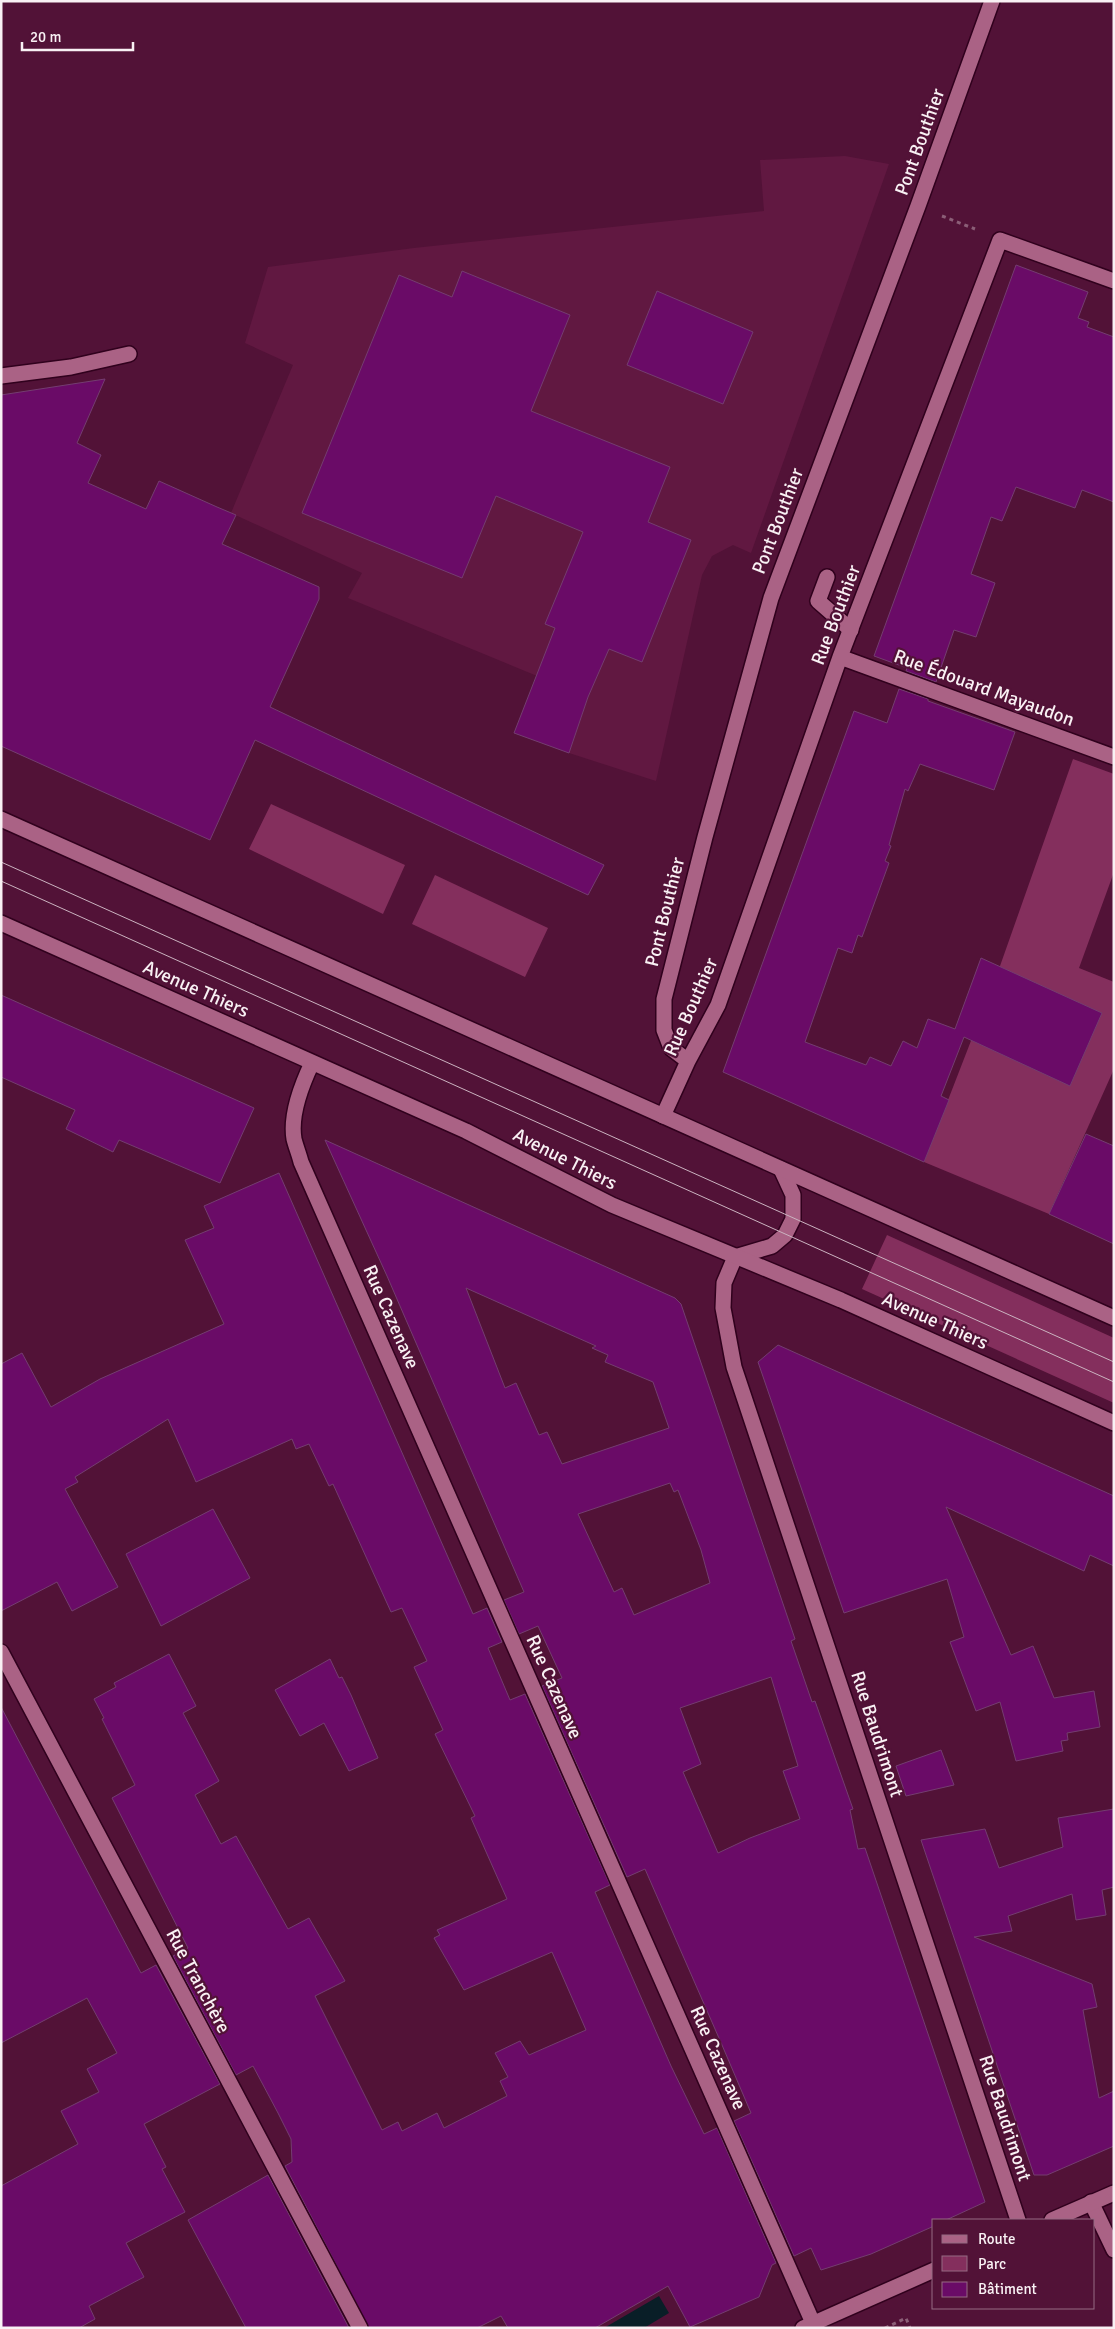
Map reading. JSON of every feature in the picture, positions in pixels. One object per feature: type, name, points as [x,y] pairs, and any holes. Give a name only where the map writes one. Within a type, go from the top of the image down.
[{"type":"street","name":"Pont Bouthier","points":[[688,1061],[671,1048],[664,1030],[664,999],[704,837],[771,598],[918,206],[992,1]]},
{"type":"street","name":"Rue Bouthier","points":[[664,1116],[688,1061],[718,1005],[840,657],[1000,240],[1114,281]]},
{"type":"street","points":[[1,376],[71,367],[129,354]]},
{"type":"street","points":[[827,577],[818,602],[851,630]]},
{"type":"street","name":"Rue Édouard Mayaudon","points":[[840,657],[1114,757]]},
{"type":"street","points":[[1,819],[1114,1318]]},
{"type":"street","name":"Avenue Thiers","points":[[1,923],[466,1131],[612,1205],[841,1300],[1114,1423]]},
{"type":"street","name":"Rue Cazenave","points":[[312,1063],[304,1081],[294,1121],[294,1138],[301,1162],[808,2326]]},
{"type":"street","points":[[734,1257],[772,1246],[785,1235],[792,1219],[793,1195],[781,1169]]},
{"type":"street","name":"Rue Baudrimont","points":[[734,1257],[724,1283],[723,1308],[734,1367],[1018,2219]]},
{"type":"street","name":"Rue Tranchère","points":[[1,1652],[360,2328]]},
{"type":"street","points":[[1054,2219],[1114,2193]]},
{"type":"street","points":[[1091,2202],[1114,2250]]},
{"type":"street","points":[[808,2326],[932,2271]]},
{"type":"path","points":[[918,206],[976,229],[974,237]]},
{"type":"path","points":[[885,2328],[906,2318],[910,2328]]},
{"type":"shaded area","points":[[845,156],[889,164],[751,553],[733,545],[712,556],[702,575],[656,781],[569,753],[588,697],[348,598],[362,573],[231,513],[293,365],[245,343],[268,267],[414,248],[764,211],[760,160]]},
{"type":"green space","points":[[1073,759],[1114,774],[1114,872],[1079,968],[1114,982],[1114,1069],[1049,1214],[924,1162],[1000,966]]},
{"type":"green space","points":[[271,804],[405,865],[383,914],[249,849]]},
{"type":"green space","points":[[435,875],[548,928],[525,977],[412,924]]},
{"type":"green space","points":[[887,1235],[1114,1338],[1114,1403],[862,1289]]},
{"type":"water","points":[[659,2296],[669,2313],[644,2328],[604,2328]]},
{"type":"building","points":[[1016,265],[1088,292],[1078,318],[1089,322],[1087,327],[1114,337],[1114,502],[1082,490],[1075,508],[1016,487],[1002,521],[991,517],[971,574],[995,583],[976,637],[954,630],[936,682],[906,671],[907,668],[874,656]]},
{"type":"building","points":[[462,271],[570,315],[531,411],[670,467],[648,522],[691,540],[642,662],[609,649],[588,697],[569,753],[514,733],[555,628],[545,624],[583,532],[496,496],[462,578],[302,513],[399,275],[452,297]]},
{"type":"building","points":[[657,291],[753,332],[723,404],[627,365]]},
{"type":"building","points":[[105,379],[77,443],[101,455],[88,483],[146,509],[159,481],[236,515],[222,544],[319,587],[319,599],[270,707],[604,865],[588,895],[255,740],[210,840],[1,746],[1,395]]},
{"type":"building","points":[[899,689],[1015,732],[994,790],[920,764],[908,791],[905,789],[889,845],[891,846],[885,861],[889,863],[862,937],[858,935],[852,953],[838,948],[805,1042],[866,1065],[870,1057],[891,1066],[903,1041],[917,1048],[928,1019],[955,1029],[981,958],[1102,1013],[1070,1086],[964,1037],[941,1096],[949,1100],[924,1162],[723,1072],[854,711],[887,723]]},
{"type":"building","points":[[1,995],[254,1108],[220,1183],[119,1140],[113,1152],[66,1129],[75,1110],[1,1077]]},
{"type":"building","points":[[1086,1134],[1114,1146],[1114,1244],[1049,1214]]},
{"type":"building","points":[[325,1140],[675,1298],[681,1304],[795,1639],[791,1641],[812,1702],[815,1701],[853,1809],[850,1810],[858,1849],[865,1848],[985,2202],[948,2219],[932,2219],[932,2227],[871,2254],[821,2270],[811,2248],[794,2256],[734,2121],[751,2113],[645,1869],[627,1877],[542,1686],[562,1678],[538,1626],[519,1634],[504,1600],[524,1592],[387,1276]],"holes":[[[466,1288],[596,1346],[592,1348],[608,1355],[605,1362],[653,1382],[669,1428],[562,1464],[547,1432],[539,1435],[516,1383],[505,1388]],[[670,1483],[674,1492],[678,1490],[701,1550],[710,1583],[634,1615],[622,1588],[614,1592],[578,1514]],[[771,1677],[798,1766],[783,1771],[800,1819],[750,1838],[718,1853],[683,1772],[701,1764],[680,1708]]]},
{"type":"building","points":[[279,1173],[473,1614],[487,1608],[502,1642],[488,1648],[510,1700],[525,1694],[610,1885],[595,1892],[671,2066],[704,2134],[717,2128],[776,2263],[772,2265],[759,2297],[690,2327],[668,2286],[595,2328],[508,2328],[501,2316],[477,2328],[369,2328],[285,2166],[292,2162],[291,2139],[278,2113],[253,2066],[236,2075],[173,1956],[188,1948],[112,1798],[135,1785],[94,1699],[116,1687],[114,1683],[169,1654],[196,1706],[183,1713],[219,1781],[195,1795],[221,1844],[236,1836],[288,1929],[309,1918],[345,1981],[315,1996],[382,2130],[398,2122],[402,2131],[437,2113],[444,2128],[507,2096],[500,2081],[508,2077],[495,2053],[520,2041],[529,2055],[586,2030],[552,1952],[464,1990],[434,1938],[440,1935],[437,1930],[507,1899],[471,1818],[475,1816],[435,1734],[443,1730],[414,1667],[427,1661],[402,1608],[391,1612],[333,1484],[329,1486],[309,1444],[296,1449],[292,1439],[196,1482],[168,1419],[75,1477],[78,1482],[65,1489],[118,1587],[72,1611],[57,1582],[1,1611],[1,1364],[22,1353],[51,1407],[100,1379],[224,1324],[185,1240],[214,1228],[204,1206]]},
{"type":"building","points":[[778,1345],[1114,1496],[1114,1566],[1090,1555],[1084,1571],[946,1507],[1011,1655],[1033,1646],[1054,1698],[1094,1691],[1100,1727],[1067,1733],[1068,1740],[1061,1741],[1063,1751],[1016,1761],[1000,1702],[976,1711],[950,1642],[964,1637],[947,1579],[844,1613],[758,1362]]},
{"type":"building","points":[[213,1509],[250,1578],[161,1626],[126,1554]]},
{"type":"building","points":[[330,1659],[339,1678],[342,1677],[351,1695],[378,1758],[349,1771],[324,1723],[300,1736],[275,1690]]},
{"type":"building","points":[[1,1707],[141,1973],[156,1965],[220,2084],[144,2124],[166,2167],[162,2169],[185,2212],[126,2243],[144,2277],[89,2306],[95,2319],[79,2328],[1,2328],[1,2186],[78,2144],[61,2111],[99,2092],[87,2069],[117,2053],[87,1998],[1,2043]]},
{"type":"building","points":[[941,1750],[954,1785],[906,1796],[896,1766]]},
{"type":"building","points":[[1114,1809],[1114,1887],[1102,1890],[1106,1915],[1076,1920],[1072,1894],[1008,1916],[1012,1931],[974,1937],[1092,1984],[1097,2007],[1083,2010],[1099,2098],[1114,2091],[1114,2146],[1047,2175],[1034,2175],[921,1840],[985,1829],[999,1868],[1063,1847],[1058,1818]]},
{"type":"building","points":[[268,2175],[349,2328],[246,2328],[188,2220]]},
{"type":"tram line","points":[[1,862],[1114,1362]]},
{"type":"tram line","points":[[1,881],[1114,1382]]}]
